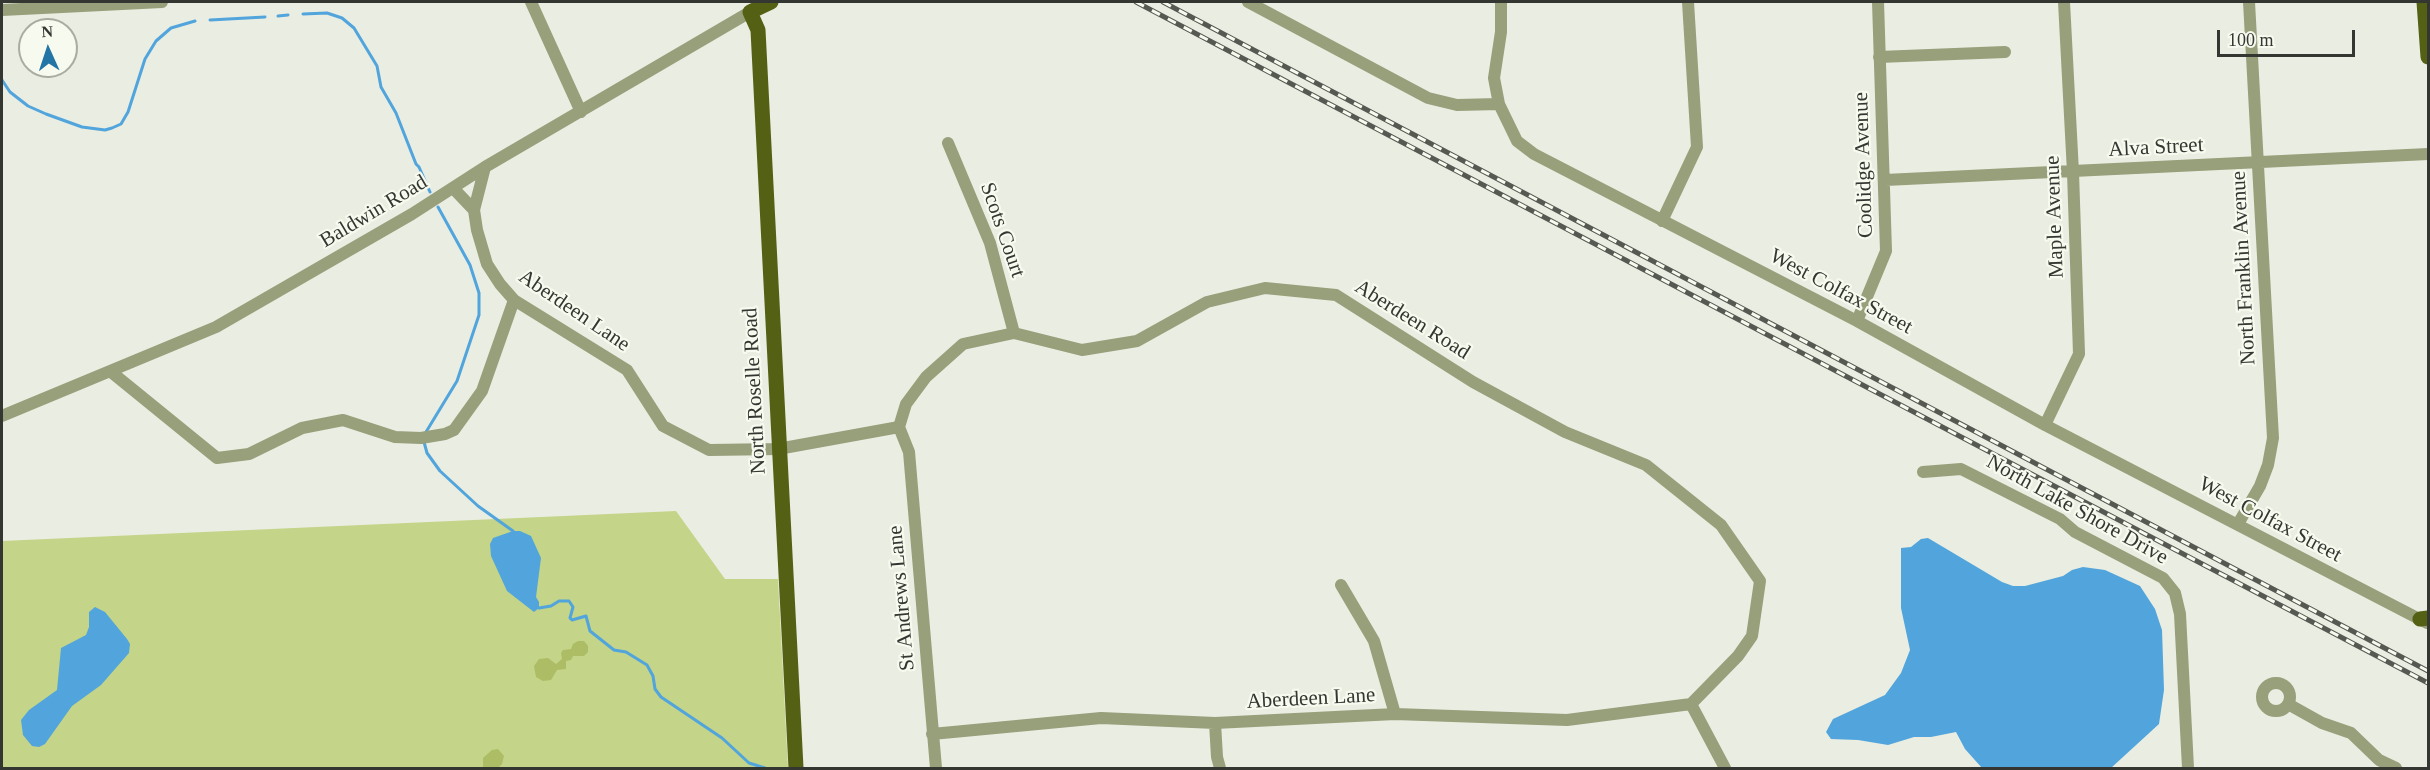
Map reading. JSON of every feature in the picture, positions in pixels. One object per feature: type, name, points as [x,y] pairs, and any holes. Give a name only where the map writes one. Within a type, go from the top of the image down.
[{"type":"main road","points":[[750,12],[771,2]]},
{"type":"main road","points":[[2424,2],[2428,57]]},
{"type":"main road","name":"North Roselle Road","points":[[750,12],[758,30],[796,768]]},
{"type":"street","points":[[2,10],[162,2]]},
{"type":"street","points":[[531,2],[581,112]]},
{"type":"street","points":[[1248,2],[1428,98],[1456,105],[1499,104]]},
{"type":"street","name":"West Colfax Street","points":[[1500,2],[1501,32],[1494,78],[1499,104],[1517,141],[1534,154],[1857,321],[2046,424],[2426,620]]},
{"type":"street","points":[[1662,221],[1697,147],[1689,2]]},
{"type":"street","name":"Coolidge Avenue","points":[[1857,321],[1886,251],[1878,2]]},
{"type":"street","name":"Maple Avenue","points":[[2046,424],[2079,354],[2064,2]]},
{"type":"street","name":"North Franklin Avenue","points":[[2238,524],[2268,465],[2273,438],[2250,2]]},
{"type":"street","name":"Baldwin Road","points":[[2,416],[216,327],[750,12]]},
{"type":"street","points":[[1879,57],[2004,52]]},
{"type":"street","name":"Scots Court","points":[[948,142],[990,243],[1014,333]]},
{"type":"street","name":"Alva Street","points":[[1885,180],[2428,154]]},
{"type":"street","name":"Aberdeen Lane","points":[[485,167],[474,210],[477,230],[487,264],[514,300],[627,370],[663,426],[709,450],[778,449]]},
{"type":"street","points":[[453,188],[474,210]]},
{"type":"street","name":"Aberdeen Road","points":[[899,427],[906,404],[926,377],[963,344],[1014,333],[1082,351],[1137,341],[1207,302],[1263,289],[1336,295],[1473,381],[1565,432],[1646,465],[1721,525],[1760,581],[1752,636],[1738,656],[1691,704]]},
{"type":"street","points":[[110,371],[218,458],[249,454],[302,428],[343,420],[396,437],[421,438],[445,434],[454,430],[482,391],[514,300]]},
{"type":"street","points":[[778,449],[899,427]]},
{"type":"street","name":"St Andrews Lane","points":[[899,427],[909,452],[936,768]]},
{"type":"street","name":"North Lake Shore Drive","points":[[1923,472],[1961,469],[2060,519],[2075,532],[2163,578],[2175,593],[2180,614],[2188,768]]},
{"type":"street","points":[[1341,585],[1374,641],[1395,714]]},
{"type":"street","points":[[1691,704],[1725,768]]},
{"type":"street","name":"Aberdeen Lane","points":[[933,734],[1101,718],[1215,723],[1395,714],[1567,720],[1691,704]]},
{"type":"street","points":[[2288,704],[2322,723],[2351,733],[2377,764],[2396,768]]},
{"type":"street","points":[[1215,723],[1220,768]]},
{"type":"green space","points":[[676,511],[725,579],[778,579],[788,768],[2,768],[2,541]]},
{"type":"green space","points":[[578,641],[584,641],[588,646],[588,652],[584,656],[573,656],[571,660],[566,661],[566,669],[557,670],[551,680],[543,681],[536,677],[534,666],[539,659],[548,658],[556,664],[562,659],[563,650],[571,649]]},
{"type":"green space","points":[[498,749],[504,756],[502,764],[498,768],[483,768],[483,758],[492,750]]},
{"type":"water","points":[[520,531],[531,536],[541,558],[536,597],[539,608],[534,612],[507,591],[491,556],[490,544],[493,538]]},
{"type":"water","points":[[1928,538],[2002,582],[2013,586],[2025,586],[2063,576],[2083,567],[2105,570],[2140,586],[2155,609],[2162,630],[2164,690],[2159,724],[2111,768],[1982,768],[1965,749],[1956,732],[1931,737],[1914,737],[1888,745],[1858,740],[1831,739],[1826,732],[1833,719],[1885,695],[1901,673],[1910,650],[1901,608],[1901,548],[1911,547],[1921,539]]},
{"type":"water","points":[[95,607],[105,612],[127,639],[130,644],[129,653],[101,685],[72,706],[45,744],[39,747],[32,746],[23,735],[21,720],[29,710],[57,690],[61,648],[86,635],[89,627],[89,612]]},
{"type":"waterway","points":[[303,14],[327,13],[342,18],[354,28],[377,66],[381,87],[396,113],[430,192]]},
{"type":"waterway","points":[[278,16],[288,15]]},
{"type":"waterway","points":[[210,20],[265,17]]},
{"type":"waterway","points":[[2,80],[10,92],[28,106],[46,114],[82,127],[105,130],[112,128],[121,124],[128,112],[145,59],[156,41],[171,28],[195,21]]},
{"type":"waterway","points":[[426,432],[457,381],[479,315],[479,293],[470,265],[438,207]]},
{"type":"waterway","points":[[424,442],[427,453],[440,471],[478,506],[513,531]]},
{"type":"waterway","points":[[539,608],[551,606],[559,601],[569,601],[573,607],[570,618],[572,620],[586,616],[590,631],[614,650],[626,652],[647,665],[653,676],[655,689],[661,697],[722,738],[749,763],[765,768]]},
{"type":"railway","points":[[1136,2],[2428,683]]},
{"type":"railway","points":[[1163,2],[2428,671]]}]
